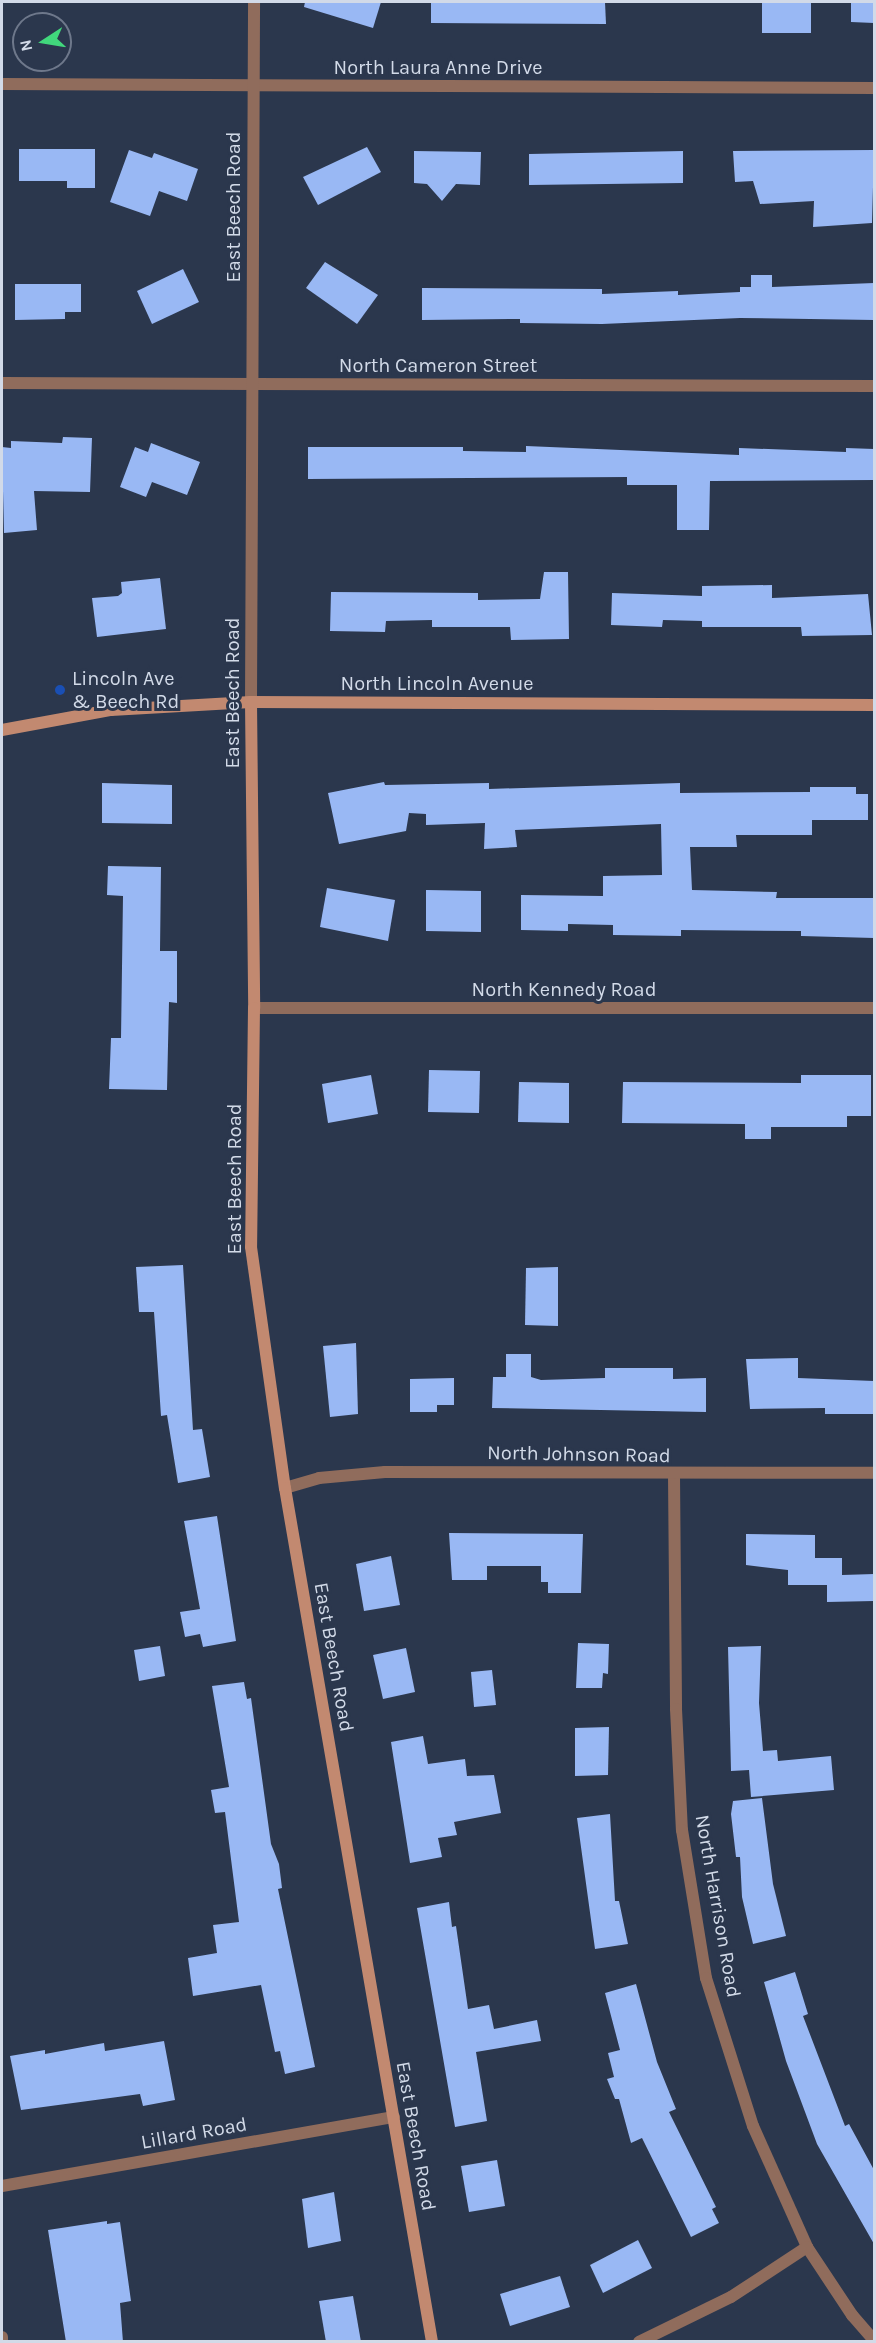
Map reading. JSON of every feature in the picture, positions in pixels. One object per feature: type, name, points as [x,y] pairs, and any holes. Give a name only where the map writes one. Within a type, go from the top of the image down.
[{"type":"street","name":"East Beech Road","points":[[254,2],[251,702],[255,1008],[251,1247],[285,1488],[432,2342]]},
{"type":"street","name":"North Laura Anne Drive","points":[[2,84],[874,88]]},
{"type":"street","name":"North Cameron Street","points":[[2,383],[874,386]]},
{"type":"street","name":"North Lincoln Avenue","points":[[2,730],[111,710],[251,702],[874,705]]},
{"type":"street","name":"North Kennedy Road","points":[[255,1008],[874,1008]]},
{"type":"street","name":"North Johnson Road","points":[[285,1488],[319,1478],[385,1472],[674,1475],[874,1473]]},
{"type":"street","name":"North Harrison Road","points":[[674,1475],[676,1698],[682,1830],[706,1977],[753,2126],[807,2247],[852,2315],[874,2340]]},
{"type":"street","name":"Lillard Road","points":[[2,2186],[394,2117]]},
{"type":"street","points":[[639,2342],[731,2297],[807,2247]]},
{"type":"street","points":[[2,2337],[2,2342]]},
{"type":"building","points":[[305,2],[381,2],[373,28],[304,7]]},
{"type":"building","points":[[431,2],[605,2],[606,24],[431,23]]},
{"type":"building","points":[[762,2],[811,2],[811,33],[762,33]]},
{"type":"building","points":[[851,2],[874,2],[874,23],[851,22]]},
{"type":"building","points":[[367,147],[381,172],[318,205],[303,177]]},
{"type":"building","points":[[19,149],[95,149],[95,188],[67,188],[67,181],[19,181]]},
{"type":"building","points":[[129,150],[152,158],[154,153],[198,169],[187,201],[159,191],[150,216],[110,202]]},
{"type":"building","points":[[874,150],[872,223],[813,227],[814,201],[760,204],[753,181],[735,182],[733,151]]},
{"type":"building","points":[[414,151],[481,152],[480,185],[456,184],[442,201],[427,184],[414,183]]},
{"type":"building","points":[[683,151],[683,183],[529,185],[529,154]]},
{"type":"building","points":[[325,262],[378,295],[357,324],[306,288]]},
{"type":"building","points":[[183,269],[199,302],[152,324],[137,291]]},
{"type":"building","points":[[751,275],[772,275],[772,287],[874,283],[874,320],[740,318],[602,324],[520,323],[520,319],[422,320],[422,288],[602,289],[602,294],[678,291],[678,295],[740,292],[740,287],[751,287]]},
{"type":"building","points":[[15,284],[81,284],[81,312],[65,312],[65,319],[15,320]]},
{"type":"building","points":[[63,437],[92,438],[90,492],[34,491],[37,530],[4,533],[2,447],[11,448],[11,441],[62,443]]},
{"type":"building","points":[[151,443],[200,462],[187,495],[152,482],[146,497],[120,487],[135,447],[148,452]]},
{"type":"building","points":[[526,446],[739,455],[739,448],[846,452],[846,448],[874,449],[874,480],[710,481],[709,530],[677,530],[677,485],[627,485],[627,477],[308,479],[308,447],[463,447],[463,451],[526,452]]},
{"type":"building","points":[[544,572],[568,572],[569,639],[511,640],[510,627],[432,627],[432,620],[386,621],[385,632],[330,631],[331,592],[478,593],[478,600],[540,599]]},
{"type":"building","points":[[160,578],[166,629],[97,637],[92,598],[118,596],[122,593],[121,582]]},
{"type":"building","points":[[772,585],[772,598],[868,594],[872,635],[802,636],[801,627],[702,627],[702,621],[663,620],[662,627],[611,625],[612,593],[702,596],[702,586]]},
{"type":"building","points":[[384,782],[385,785],[489,783],[489,789],[680,783],[680,793],[810,792],[810,787],[856,787],[856,794],[868,794],[868,820],[812,820],[812,835],[736,835],[737,847],[690,847],[692,890],[777,892],[776,898],[874,898],[874,938],[801,936],[801,931],[681,930],[681,936],[613,935],[613,925],[568,924],[568,931],[521,930],[521,895],[603,896],[603,876],[662,875],[661,824],[515,830],[517,847],[484,849],[485,823],[426,825],[426,814],[409,813],[406,831],[339,844],[328,793]]},
{"type":"building","points":[[102,783],[172,785],[172,824],[102,823]]},
{"type":"building","points":[[108,866],[161,867],[160,951],[177,951],[177,1003],[169,1002],[167,1090],[109,1089],[111,1038],[121,1038],[123,896],[107,895]]},
{"type":"building","points":[[327,888],[395,900],[388,941],[320,927]]},
{"type":"building","points":[[426,890],[481,891],[481,932],[426,931]]},
{"type":"building","points":[[429,1070],[480,1071],[479,1113],[428,1112]]},
{"type":"building","points":[[371,1075],[378,1114],[328,1123],[322,1084]]},
{"type":"building","points":[[801,1075],[871,1075],[871,1116],[847,1116],[847,1127],[771,1127],[771,1139],[745,1139],[745,1124],[622,1123],[623,1082],[801,1083]]},
{"type":"building","points":[[519,1082],[569,1083],[569,1123],[518,1122]]},
{"type":"building","points":[[183,1265],[193,1430],[202,1429],[210,1477],[178,1483],[167,1415],[161,1416],[154,1312],[139,1312],[136,1267]]},
{"type":"building","points":[[558,1267],[558,1326],[525,1325],[526,1268]]},
{"type":"building","points":[[356,1343],[358,1414],[330,1417],[323,1346]]},
{"type":"building","points":[[506,1354],[531,1354],[531,1377],[541,1380],[605,1378],[605,1368],[673,1368],[673,1379],[706,1378],[706,1412],[492,1408],[493,1377],[506,1377]]},
{"type":"building","points":[[798,1358],[798,1378],[874,1381],[874,1414],[825,1414],[825,1408],[750,1409],[746,1359]]},
{"type":"building","points":[[454,1378],[454,1405],[437,1405],[437,1412],[410,1412],[410,1379]]},
{"type":"building","points":[[217,1516],[236,1641],[203,1647],[200,1634],[185,1637],[180,1612],[200,1609],[184,1521]]},
{"type":"building","points":[[449,1533],[583,1534],[581,1593],[548,1593],[548,1582],[541,1582],[541,1566],[487,1566],[487,1580],[452,1580]]},
{"type":"building","points":[[746,1534],[815,1535],[815,1558],[842,1558],[842,1575],[874,1574],[874,1601],[827,1602],[827,1585],[788,1585],[788,1570],[746,1565]]},
{"type":"building","points":[[391,1556],[400,1605],[364,1611],[356,1564]]},
{"type":"building","points":[[578,1643],[609,1644],[608,1674],[603,1673],[602,1688],[576,1688]]},
{"type":"building","points":[[160,1646],[165,1676],[139,1681],[134,1650]]},
{"type":"building","points":[[761,1646],[759,1703],[763,1751],[777,1750],[778,1761],[831,1756],[834,1790],[751,1797],[749,1770],[731,1771],[728,1647]]},
{"type":"building","points":[[406,1648],[415,1692],[383,1699],[373,1655]]},
{"type":"building","points":[[492,1670],[496,1705],[474,1707],[471,1672]]},
{"type":"building","points":[[244,1682],[247,1699],[251,1698],[271,1844],[279,1864],[282,1888],[278,1889],[315,2067],[285,2074],[280,2051],[275,2052],[261,1985],[193,1996],[188,1958],[217,1953],[213,1925],[239,1922],[225,1812],[215,1813],[211,1790],[229,1787],[212,1686]]},
{"type":"building","points":[[609,1727],[608,1775],[575,1776],[575,1728]]},
{"type":"building","points":[[423,1736],[428,1764],[465,1759],[467,1776],[494,1775],[501,1813],[454,1822],[457,1835],[438,1838],[442,1857],[410,1863],[391,1742]]},
{"type":"building","points":[[762,1798],[773,1884],[786,1936],[753,1944],[742,1897],[740,1857],[736,1857],[731,1814],[733,1801]]},
{"type":"building","points":[[610,1814],[615,1901],[619,1901],[628,1944],[595,1949],[577,1818]]},
{"type":"building","points":[[449,1902],[452,1927],[456,1926],[468,2009],[489,2005],[494,2029],[537,2020],[541,2041],[476,2052],[487,2121],[455,2127],[417,1908]]},
{"type":"building","points":[[795,1972],[808,2014],[803,2016],[845,2126],[849,2124],[874,2170],[874,2244],[817,2144],[786,2061],[764,1982]]},
{"type":"building","points":[[636,1984],[657,2062],[676,2109],[669,2112],[716,2207],[712,2209],[719,2223],[691,2237],[642,2138],[631,2143],[619,2099],[615,2099],[607,2079],[614,2077],[608,2053],[620,2050],[605,1993]]},
{"type":"building","points":[[164,2041],[175,2100],[143,2106],[140,2094],[21,2110],[10,2056],[45,2050],[45,2054],[104,2043],[105,2051]]},
{"type":"building","points":[[497,2160],[505,2206],[469,2212],[461,2166]]},
{"type":"building","points":[[334,2192],[341,2241],[308,2248],[302,2199]]},
{"type":"building","points":[[107,2221],[107,2224],[120,2222],[131,2301],[120,2303],[123,2342],[66,2342],[48,2230]]},
{"type":"building","points":[[638,2240],[652,2268],[603,2293],[590,2265]]},
{"type":"building","points":[[560,2276],[570,2307],[510,2326],[500,2294]]},
{"type":"building","points":[[353,2296],[361,2342],[326,2342],[319,2301]]},
{"type":"place","name":"Lincoln Ave & Beech Rd","points":[[60,690]]}]
